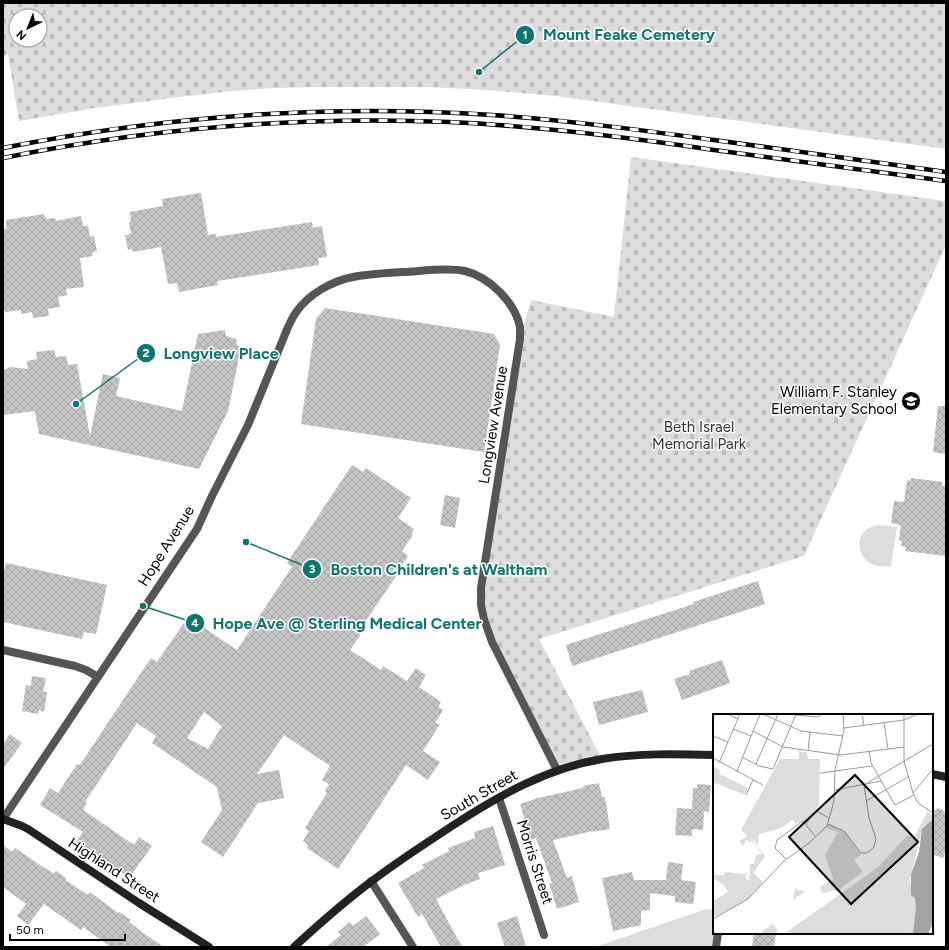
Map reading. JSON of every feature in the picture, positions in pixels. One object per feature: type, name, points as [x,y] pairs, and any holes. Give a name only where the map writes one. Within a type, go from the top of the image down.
[{"type":"main road","name":"South Street","points":[[294,947],[371,881],[401,860],[473,813],[533,780],[557,770],[602,759],[667,753],[713,755]]},
{"type":"main road","points":[[933,774],[946,777]]},
{"type":"main road","name":"Highland Street","points":[[3,819],[28,829],[208,947]]},
{"type":"street","name":"Longview Avenue","points":[[296,312],[316,293],[346,278],[434,270],[460,271],[478,276],[490,283],[508,301],[520,327],[520,339],[481,588],[481,605],[492,642],[557,770]]},
{"type":"street","name":"Hope Avenue","points":[[3,819],[197,529],[248,425],[288,327],[296,312]]},
{"type":"street","points":[[3,650],[75,666],[98,677]]},
{"type":"street","name":"Morris Street","points":[[499,798],[544,935]]},
{"type":"street","points":[[371,881],[413,947]]},
{"type":"street","points":[[716,947],[718,934]]},
{"type":"green space","points":[[3,3],[946,3],[946,149],[556,96],[489,90],[427,87],[321,87],[232,91],[95,108],[19,121],[8,54],[3,57]]},
{"type":"green space","name":"Beth Israel Memorial Park","points":[[631,157],[946,201],[946,245],[804,556],[539,639],[602,759],[557,770],[492,642],[481,605],[520,339],[531,300],[614,317]]},
{"type":"green space","points":[[876,525],[897,527],[891,567],[872,564],[867,561],[860,550],[860,541],[863,533],[870,527]]},
{"type":"green space","points":[[706,909],[713,910],[713,934],[716,947],[595,947]]},
{"type":"building","points":[[201,193],[208,235],[216,234],[216,237],[312,222],[313,228],[322,226],[327,257],[318,258],[319,265],[217,281],[218,285],[179,292],[177,283],[168,284],[161,247],[133,252],[132,249],[128,250],[125,235],[131,234],[129,222],[131,222],[130,212],[163,206],[162,199]]},
{"type":"building","points":[[44,214],[46,219],[55,218],[56,221],[81,216],[83,226],[88,226],[90,237],[94,236],[97,251],[92,252],[93,256],[80,258],[84,287],[66,289],[67,295],[58,297],[60,307],[48,309],[49,316],[33,318],[32,312],[21,314],[21,310],[5,312],[5,310],[3,310],[3,229],[6,229],[6,220]]},
{"type":"building","points":[[325,308],[494,334],[500,345],[484,452],[301,424],[316,319]]},
{"type":"building","points":[[225,330],[226,336],[236,339],[237,345],[241,347],[228,411],[199,469],[39,434],[35,411],[3,415],[3,370],[11,367],[28,369],[27,361],[37,359],[36,352],[54,350],[56,357],[66,356],[68,365],[77,364],[90,436],[103,374],[120,378],[116,396],[182,411],[198,334]]},
{"type":"building","points":[[938,406],[946,406],[946,454],[933,452]]},
{"type":"building","points":[[352,465],[363,472],[366,468],[411,498],[398,518],[414,529],[411,534],[413,535],[402,551],[408,556],[398,571],[399,572],[358,632],[361,634],[350,650],[381,670],[383,666],[407,681],[416,668],[426,675],[419,687],[441,702],[438,707],[443,710],[435,723],[440,724],[423,751],[440,762],[428,780],[406,765],[338,869],[307,848],[308,845],[303,841],[309,831],[305,828],[327,793],[325,791],[329,784],[322,780],[330,766],[284,735],[257,774],[279,770],[284,798],[258,803],[223,857],[201,842],[222,810],[217,787],[152,743],[156,736],[137,723],[85,802],[87,803],[83,810],[134,845],[139,837],[152,846],[129,878],[76,842],[83,832],[40,805],[50,788],[58,793],[77,764],[80,765],[151,658],[157,662],[188,617],[237,650],[292,567],[287,563]],"holes":[[[204,712],[222,726],[208,749],[187,738]]]},
{"type":"building","points":[[911,478],[942,482],[942,486],[946,486],[946,556],[905,551],[906,547],[901,546],[902,541],[899,540],[901,525],[891,523],[894,501],[904,502],[907,480],[911,481]]},
{"type":"building","points":[[445,495],[460,498],[455,528],[440,525]]},
{"type":"building","points":[[6,563],[107,585],[96,634],[84,632],[82,639],[3,622],[3,576]]},
{"type":"building","points":[[758,581],[765,604],[572,666],[566,645],[694,604],[693,602]]},
{"type":"building","points":[[722,660],[730,683],[682,700],[674,679],[690,674],[689,671]]},
{"type":"building","points":[[32,676],[46,678],[43,692],[47,692],[44,712],[39,710],[38,714],[22,711],[26,685],[31,686]]},
{"type":"building","points":[[642,690],[648,712],[599,725],[593,702]]},
{"type":"building","points":[[10,734],[22,743],[3,769],[3,744]]},
{"type":"building","points":[[599,783],[602,797],[605,797],[610,829],[593,831],[553,840],[567,878],[572,876],[579,902],[557,909],[549,883],[552,883],[536,838],[531,840],[520,804],[538,798],[583,788],[583,786]]},
{"type":"building","points":[[697,784],[711,785],[709,812],[704,811],[703,830],[692,829],[692,836],[675,835],[677,808],[692,809],[693,788],[697,788]]},
{"type":"building","points":[[938,808],[943,810],[946,815],[946,849],[943,858],[933,854],[933,811]]},
{"type":"building","points":[[493,826],[505,865],[478,873],[480,879],[436,899],[463,947],[441,947],[422,914],[418,917],[398,883],[424,868],[422,865],[449,851],[448,848],[475,838],[474,832]]},
{"type":"building","points":[[3,845],[12,852],[15,848],[54,874],[56,871],[66,878],[65,880],[88,895],[90,892],[118,913],[119,912],[131,920],[129,922],[164,947],[111,947],[83,927],[81,930],[44,904],[28,925],[17,916],[26,904],[3,887]]},
{"type":"building","points":[[668,862],[683,864],[681,880],[696,882],[693,904],[675,902],[675,896],[650,893],[650,910],[641,911],[641,925],[613,931],[602,878],[632,872],[634,880],[666,880]]},
{"type":"building","points":[[366,916],[380,934],[363,947],[326,947],[341,935],[338,932],[350,922],[353,926]]},
{"type":"building","points":[[517,916],[526,947],[505,947],[497,923]]},
{"type":"building","points":[[754,934],[776,934],[774,947],[752,947]]},
{"type":"railway","points":[[3,148],[124,128],[246,115],[369,111],[431,112],[520,117],[603,126],[946,172]]},
{"type":"railway","points":[[3,158],[114,139],[225,126],[337,121],[449,122],[516,126],[582,133],[946,181]]},
{"type":"place","name":"Mount Feake Cemetery","points":[[479,72]]},
{"type":"place","name":"William F. Stanley Elementary School","points":[[911,401]]},
{"type":"place","name":"Longview Place","points":[[76,404]]},
{"type":"place","name":"Boston Children's at Waltham","points":[[246,542]]},
{"type":"place","name":"Hope Ave @ Sterling Medical Center","points":[[143,606]]}]
